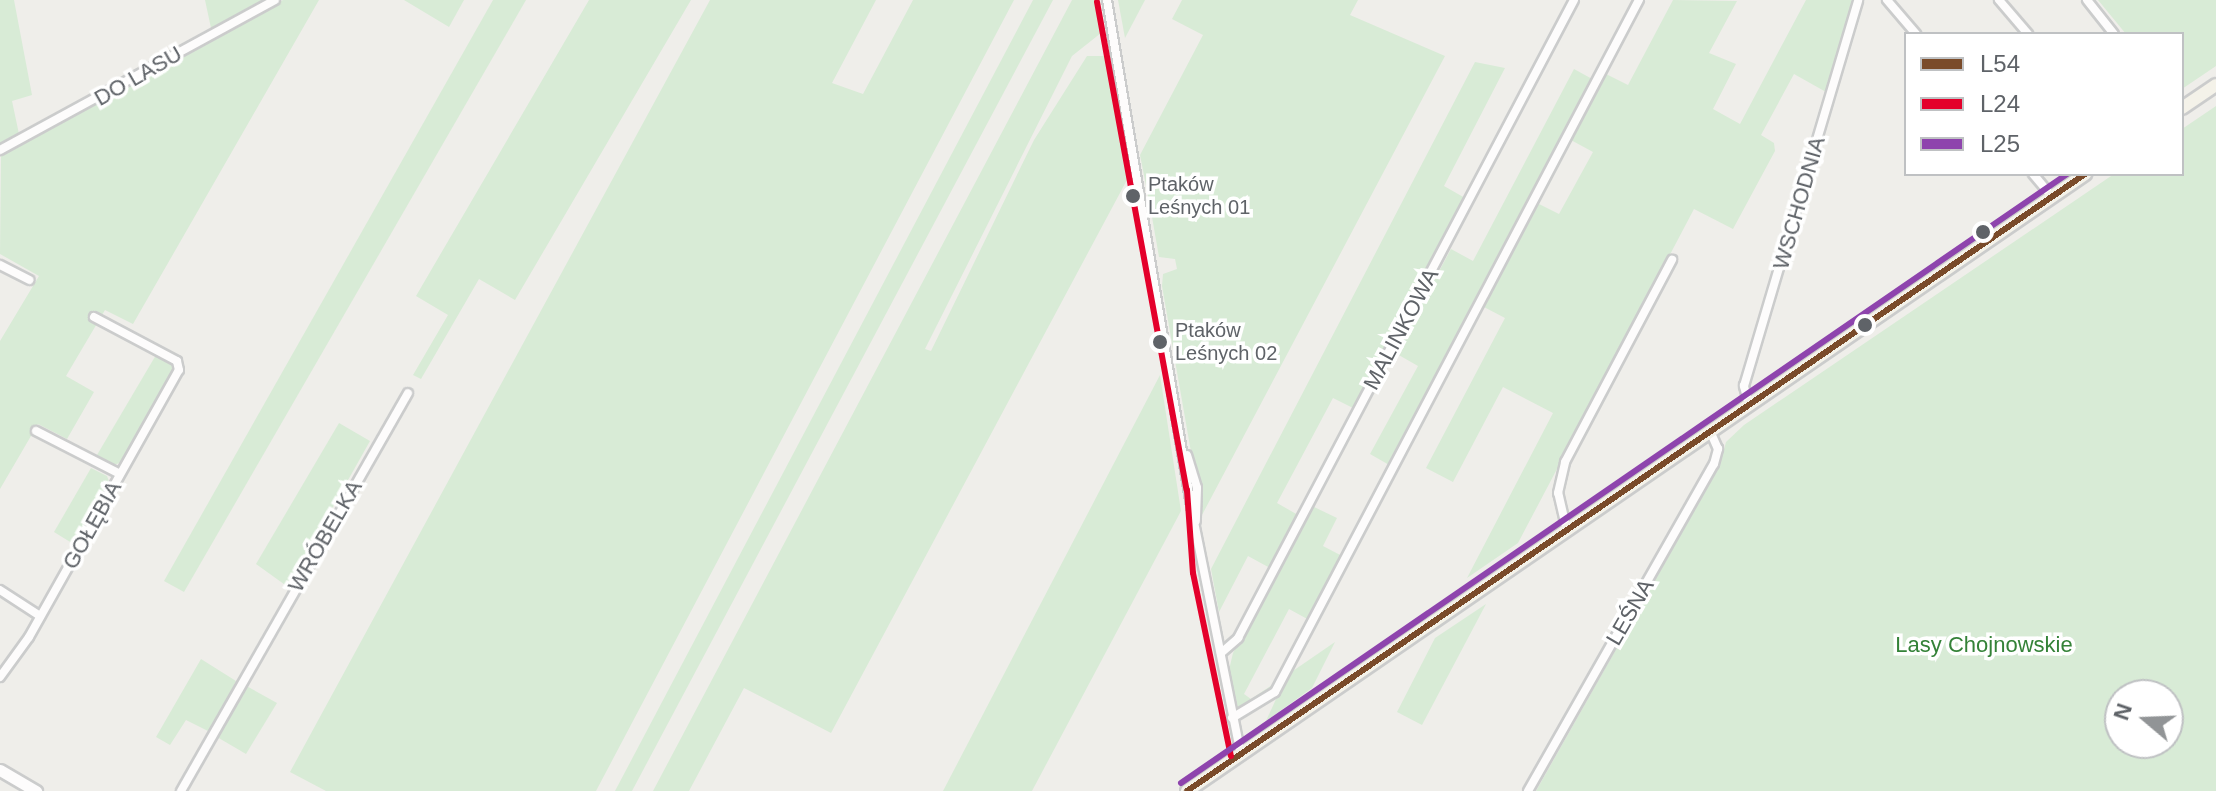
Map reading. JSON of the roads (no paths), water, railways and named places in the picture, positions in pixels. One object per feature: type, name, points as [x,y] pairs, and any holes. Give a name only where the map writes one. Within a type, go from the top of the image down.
[{"type":"main road","points":[[2184,107],[2216,85]]},
{"type":"main road","points":[[1187,791],[2082,176]]},
{"type":"street","name":"DO LASU","points":[[0,150],[275,0]]},
{"type":"street","points":[[1107,0],[1187,455],[1197,488],[1196,521],[1241,754]]},
{"type":"street","name":"MALINKOWA","points":[[1221,653],[1238,638],[1574,0]]},
{"type":"street","points":[[1232,718],[1275,692],[1639,0]]},
{"type":"street","name":"WSCHODNIA","points":[[1749,405],[1744,386],[1858,0]]},
{"type":"street","points":[[1887,0],[1914,32]]},
{"type":"street","points":[[1999,0],[2026,32]]},
{"type":"street","points":[[2087,0],[2112,32]]},
{"type":"street","points":[[2035,176],[2052,197]]},
{"type":"street","points":[[1567,531],[1558,493],[1572,448],[1672,260]]},
{"type":"street","points":[[0,265],[29,280]]},
{"type":"street","name":"GOŁĘBIA","points":[[0,677],[40,616],[179,370],[177,361],[94,317]]},
{"type":"street","name":"WRÓBELKA","points":[[181,791],[241,679],[408,393]]},
{"type":"street","points":[[36,431],[120,474]]},
{"type":"street","name":"LEŚNA","points":[[1528,791],[1714,464],[1718,449],[1710,431]]},
{"type":"street","points":[[0,590],[40,616]]},
{"type":"street","points":[[0,770],[36,791]]},
{"type":"place","name":"Ptaków Leśnych 01","points":[[1133,196]]},
{"type":"place","name":"Ptaków Leśnych 02","points":[[1160,342]]},
{"type":"park label","name":"Lasy Chojnowskie","points":[[1984,645]]}]
